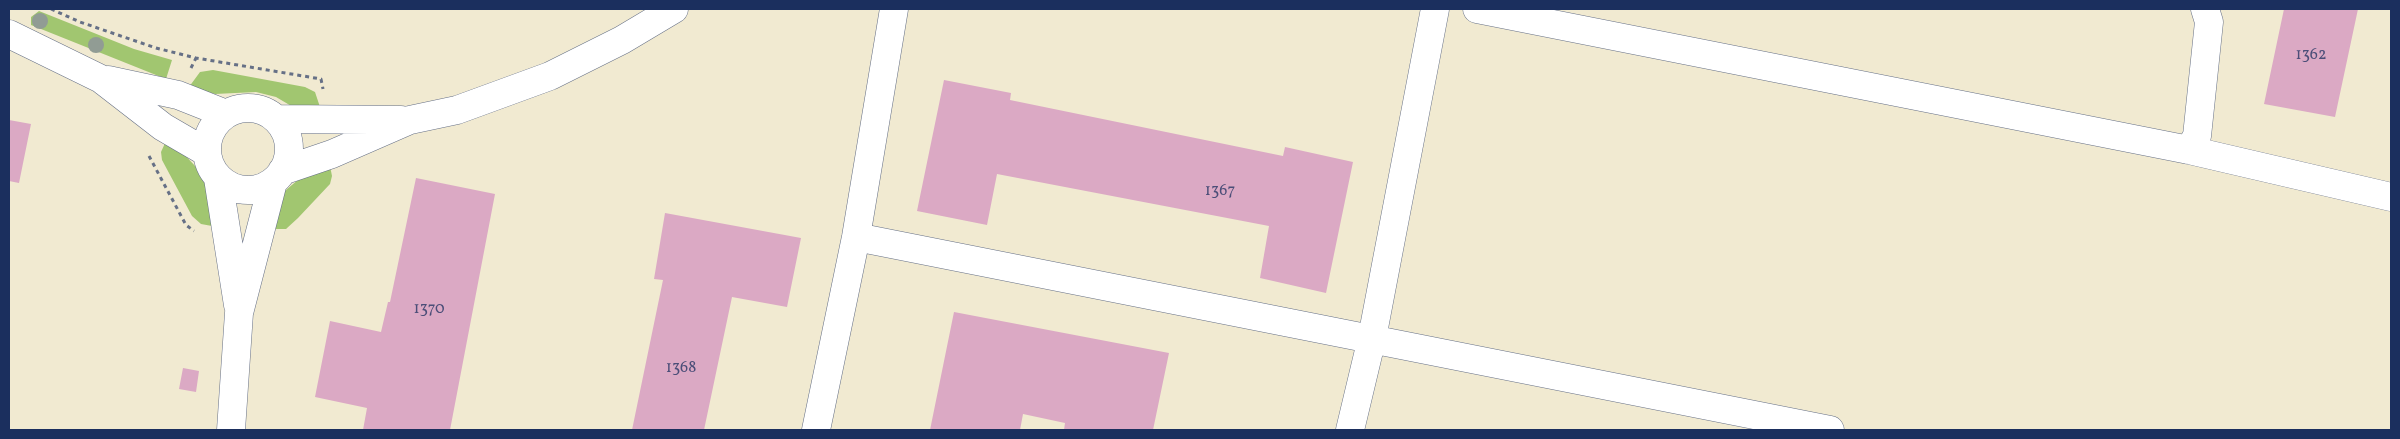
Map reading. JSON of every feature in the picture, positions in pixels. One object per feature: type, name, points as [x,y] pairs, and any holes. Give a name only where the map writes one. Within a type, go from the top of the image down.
[{"type":"street","points":[[231,430],[239,312],[278,177],[288,158],[289,144],[285,131],[277,119],[266,112],[253,108],[239,108],[226,114],[215,124],[208,137],[206,152],[210,166],[218,178],[230,186],[244,190],[259,189],[278,177],[410,120],[457,110],[550,76],[622,40],[674,9]]},
{"type":"street","points":[[816,430],[856,237],[894,9]]},
{"type":"street","points":[[1350,430],[1372,338],[1435,9]]},
{"type":"street","points":[[1477,9],[2189,150],[2391,197]]},
{"type":"street","points":[[2189,150],[2197,136],[2209,22],[2205,9]]},
{"type":"street","points":[[9,34],[101,79],[163,127],[206,152]]},
{"type":"street","points":[[101,79],[178,95],[226,114]]},
{"type":"street","points":[[277,119],[410,120]]},
{"type":"street","points":[[218,178],[239,312]]},
{"type":"street","points":[[856,237],[1830,430]]},
{"type":"path","points":[[51,9],[80,22],[156,48],[196,58],[321,80],[330,118]]},
{"type":"green space","points":[[39,11],[134,49],[172,60],[166,79],[31,25],[31,17]]},
{"type":"green space","points":[[213,70],[305,87],[315,92],[320,107],[293,107],[276,97],[256,92],[215,94],[189,87],[200,72]]},
{"type":"green space","points":[[166,141],[182,152],[196,167],[210,193],[212,226],[201,224],[192,216],[162,160],[161,152]]},
{"type":"green space","points":[[330,166],[332,176],[330,184],[298,218],[286,229],[270,229],[280,195],[305,174]]},
{"type":"building","points":[[2284,9],[2358,9],[2335,117],[2264,104]]},
{"type":"building","points":[[944,80],[1011,93],[1010,100],[1283,156],[1285,147],[1353,162],[1326,293],[1260,278],[1269,226],[997,174],[987,225],[917,211]]},
{"type":"building","points":[[9,120],[31,124],[19,183],[9,181]]},
{"type":"building","points":[[416,178],[495,194],[450,430],[363,430],[367,408],[315,397],[330,321],[381,332],[388,302],[390,302]]},
{"type":"building","points":[[665,213],[801,238],[787,307],[732,297],[704,430],[632,430],[663,280],[654,279]]},
{"type":"building","points":[[954,312],[1169,353],[1153,430],[1064,430],[1065,423],[1023,414],[1020,430],[930,430]]},
{"type":"building","points":[[183,368],[199,371],[196,392],[179,389]]}]
